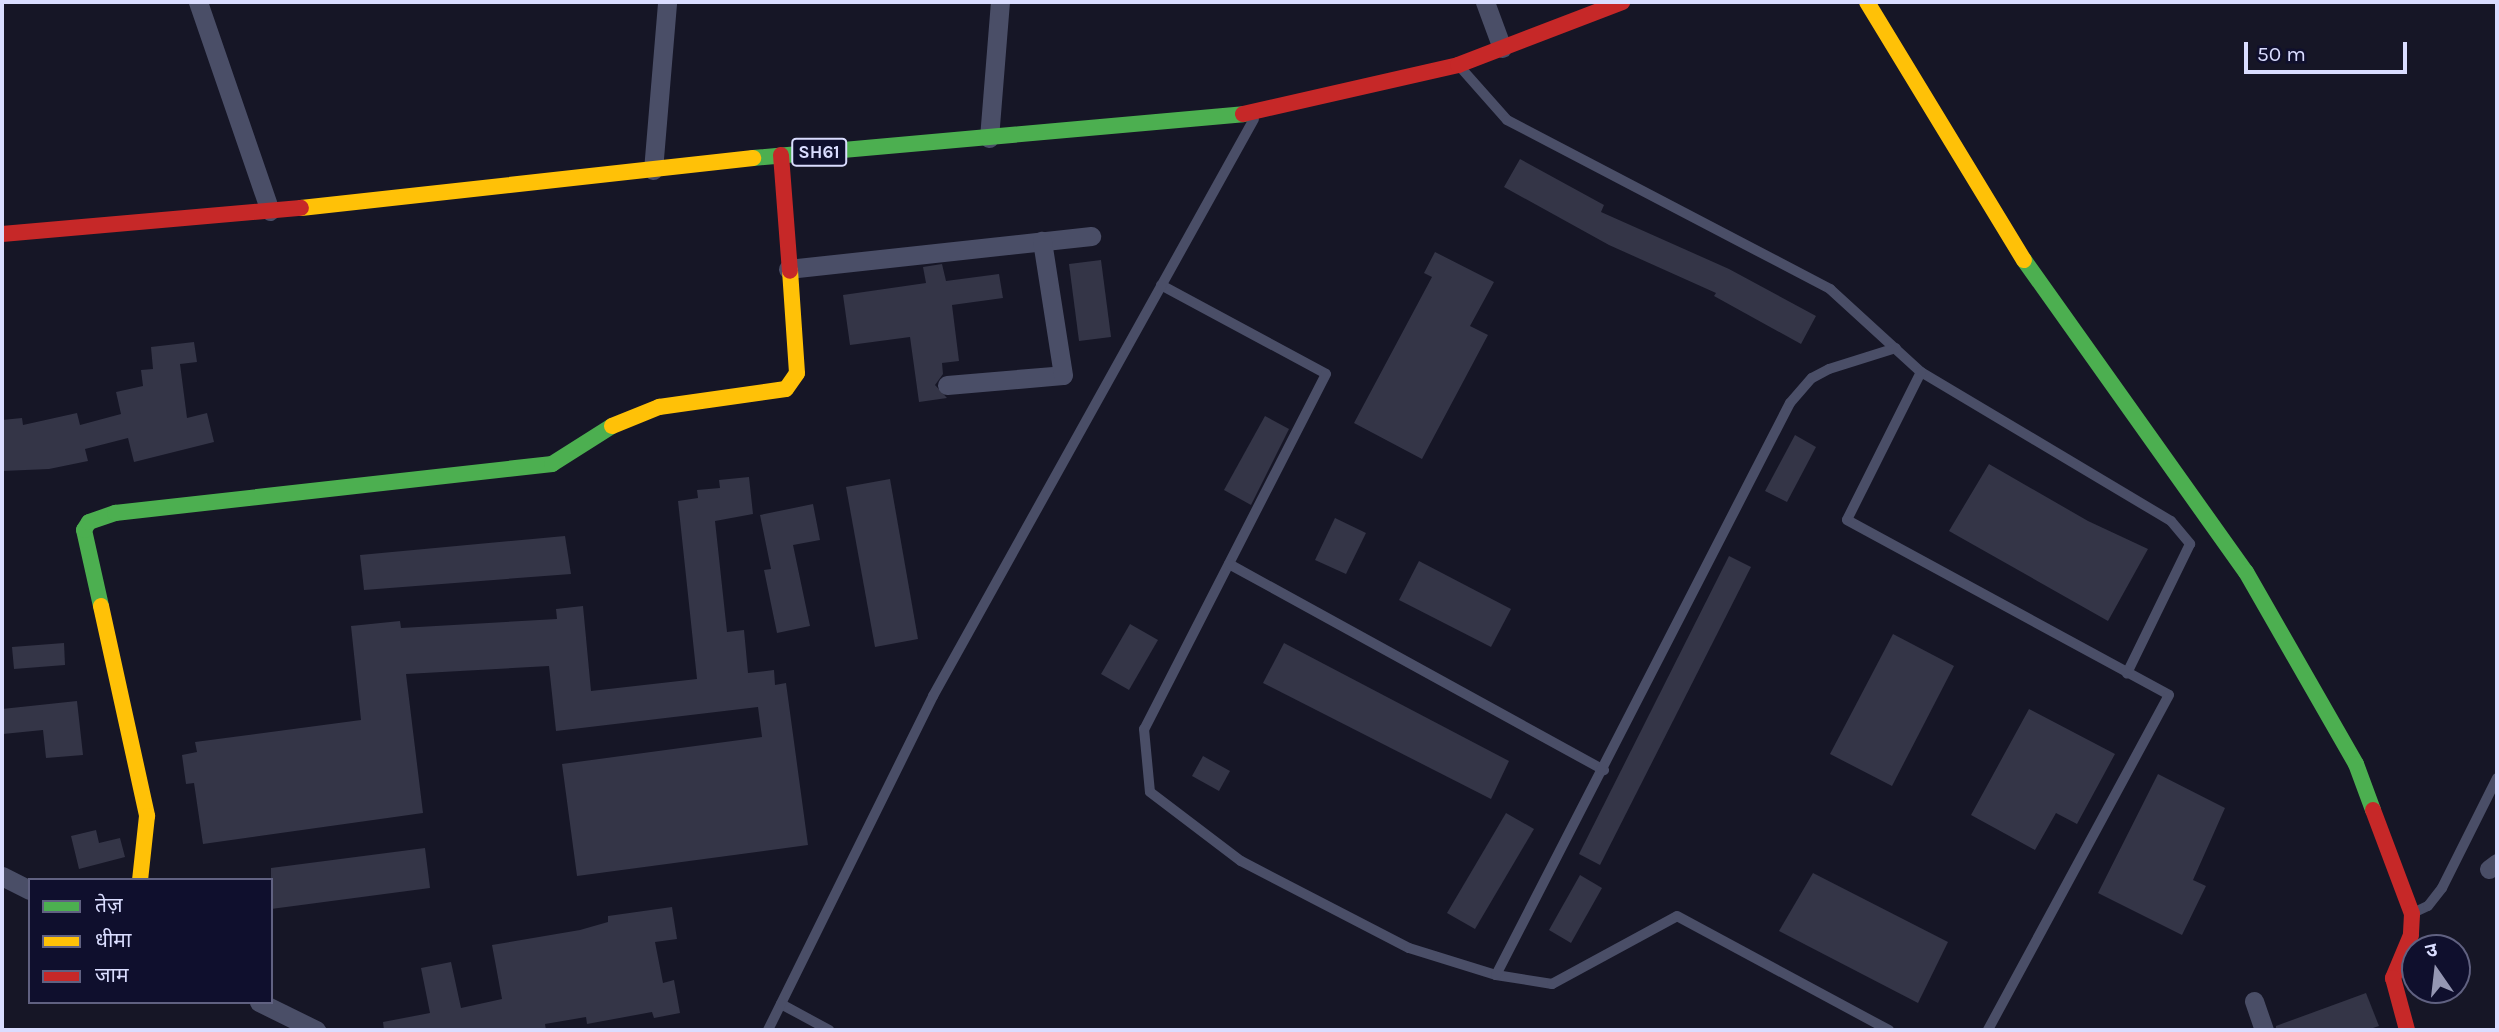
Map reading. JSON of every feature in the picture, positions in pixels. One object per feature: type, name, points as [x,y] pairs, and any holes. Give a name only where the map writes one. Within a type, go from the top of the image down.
[{"type":"street","points":[[198,2],[270,211]]},
{"type":"street","points":[[653,170],[667,2]]},
{"type":"street","points":[[989,138],[1000,2]]},
{"type":"street","points":[[1485,2],[1502,48]]},
{"type":"street","name":"SH61","points":[[2,234],[270,211],[781,155],[1258,113],[1458,65],[1622,2]]},
{"type":"street","points":[[1867,2],[2026,265],[2246,572],[2356,764],[2412,914],[2411,935],[2393,978],[2407,1030]]},
{"type":"street","points":[[139,878],[148,839],[147,816],[86,540],[89,522],[116,513],[552,464],[626,417],[659,407],[786,390],[797,373],[781,155]]},
{"type":"street","points":[[788,269],[1091,236]]},
{"type":"street","points":[[947,385],[1063,375],[1042,241]]},
{"type":"street","points":[[2,876],[28,889]]},
{"type":"street","points":[[2254,1001],[2264,1030]]},
{"type":"street","points":[[263,1004],[316,1030]]},
{"type":"lane","points":[[1458,65],[1507,120],[1830,289],[1921,372],[2171,522],[2190,544],[2127,673]]},
{"type":"lane","points":[[768,1030],[933,696],[1258,113]]},
{"type":"lane","points":[[1161,285],[1326,374],[1144,729],[1150,792],[1241,861],[1409,948],[1496,975],[1552,984],[1677,916],[1889,1030]]},
{"type":"lane","points":[[1496,975],[1604,770],[1790,403],[1812,378],[1829,369],[1896,348]]},
{"type":"lane","points":[[1921,372],[1847,520],[2169,695],[1988,1030]]},
{"type":"lane","points":[[1229,564],[1604,770]]},
{"type":"lane","points":[[2412,914],[2428,906],[2442,888],[2497,778]]},
{"type":"lane","points":[[781,1003],[829,1030]]},
{"type":"building","points":[[1520,159],[1604,205],[1601,212],[1729,269],[1816,316],[1801,344],[1714,296],[1716,293],[1609,245],[1504,187]]},
{"type":"building","points":[[1435,252],[1494,282],[1470,326],[1488,335],[1422,459],[1354,423],[1432,277],[1424,273]]},
{"type":"building","points":[[1101,260],[1111,337],[1079,341],[1069,264]]},
{"type":"building","points":[[942,264],[946,281],[999,274],[1003,298],[952,305],[959,361],[942,363],[943,374],[935,385],[947,398],[919,402],[910,337],[850,345],[843,295],[926,283],[923,267]]},
{"type":"building","points":[[194,342],[197,362],[180,364],[187,418],[207,413],[214,442],[134,462],[128,438],[85,449],[88,461],[49,469],[2,471],[2,420],[22,418],[23,425],[77,413],[80,425],[121,414],[116,392],[143,386],[141,370],[153,369],[151,347]]},
{"type":"building","points":[[1265,416],[1289,429],[1251,505],[1224,490]]},
{"type":"building","points":[[1795,435],[1816,447],[1787,502],[1765,491]]},
{"type":"building","points":[[1989,464],[2088,521],[2148,549],[2108,621],[1949,531]]},
{"type":"building","points":[[749,477],[753,514],[715,521],[727,632],[744,630],[748,673],[774,670],[775,685],[786,683],[808,845],[577,876],[562,764],[762,737],[758,707],[556,731],[549,666],[406,674],[423,813],[203,844],[194,783],[186,784],[182,755],[197,752],[195,742],[361,720],[351,626],[400,621],[401,628],[557,619],[556,609],[583,606],[591,691],[697,679],[678,501],[698,498],[697,490],[720,488],[719,480]]},
{"type":"building","points":[[890,479],[918,639],[875,647],[846,487]]},
{"type":"building","points":[[813,504],[820,540],[793,545],[810,626],[777,633],[764,570],[771,569],[760,515]]},
{"type":"building","points":[[1335,518],[1366,533],[1346,574],[1315,560]]},
{"type":"building","points":[[565,536],[571,574],[364,590],[360,555]]},
{"type":"building","points":[[1729,556],[1751,567],[1600,865],[1579,854]]},
{"type":"building","points":[[1419,561],[1511,609],[1491,647],[1399,600]]},
{"type":"building","points":[[1130,624],[1158,640],[1129,690],[1101,674]]},
{"type":"building","points":[[1893,634],[1954,666],[1892,786],[1830,754]]},
{"type":"building","points":[[64,643],[65,665],[14,669],[12,647]]},
{"type":"building","points":[[1284,643],[1509,761],[1491,799],[1263,683]]},
{"type":"building","points":[[77,701],[83,755],[46,758],[43,730],[3,734],[2,709]]},
{"type":"building","points":[[2029,709],[2115,754],[2077,824],[2056,813],[2035,850],[1971,815]]},
{"type":"building","points":[[1203,756],[1230,771],[1219,791],[1192,776]]},
{"type":"building","points":[[2158,774],[2225,808],[2193,880],[2206,886],[2182,935],[2098,893]]},
{"type":"building","points":[[1506,813],[1534,829],[1475,929],[1447,913]]},
{"type":"building","points":[[96,830],[99,843],[120,838],[125,857],[79,869],[71,836]]},
{"type":"building","points":[[425,848],[430,888],[273,909],[271,868]]},
{"type":"building","points":[[1813,873],[1948,942],[1918,1003],[1779,931]]},
{"type":"building","points":[[1580,875],[1602,888],[1571,943],[1549,930]]},
{"type":"building","points":[[672,907],[677,939],[655,942],[663,983],[674,980],[680,1013],[654,1018],[652,1012],[587,1024],[586,1017],[545,1024],[546,1030],[384,1030],[383,1022],[430,1013],[421,968],[451,962],[461,1008],[502,999],[492,945],[580,930],[608,922],[608,916]]},
{"type":"building","points":[[2366,993],[2379,1026],[2367,1030],[2276,1030],[2276,1026]]},
{"type":"traffic: fast","points":[[753,158],[1243,114]]},
{"type":"traffic: fast","points":[[2024,260],[2246,572],[2356,764],[2373,810]]},
{"type":"traffic: fast","points":[[101,606],[84,530],[89,522],[115,513],[552,464],[612,426]]},
{"type":"traffic: slow","points":[[1867,2],[2024,260]]},
{"type":"traffic: slow","points":[[301,208],[753,158]]},
{"type":"traffic: slow","points":[[612,426],[659,407],[786,389],[797,373],[790,271]]},
{"type":"traffic: slow","points":[[101,606],[147,816],[140,878]]},
{"type":"traffic: jam","points":[[1243,114],[1458,65],[1622,2]]},
{"type":"traffic: jam","points":[[781,155],[790,271]]},
{"type":"traffic: jam","points":[[2,234],[301,208]]},
{"type":"traffic: jam","points":[[2373,810],[2412,914],[2411,935],[2393,978],[2407,1030]]}]
